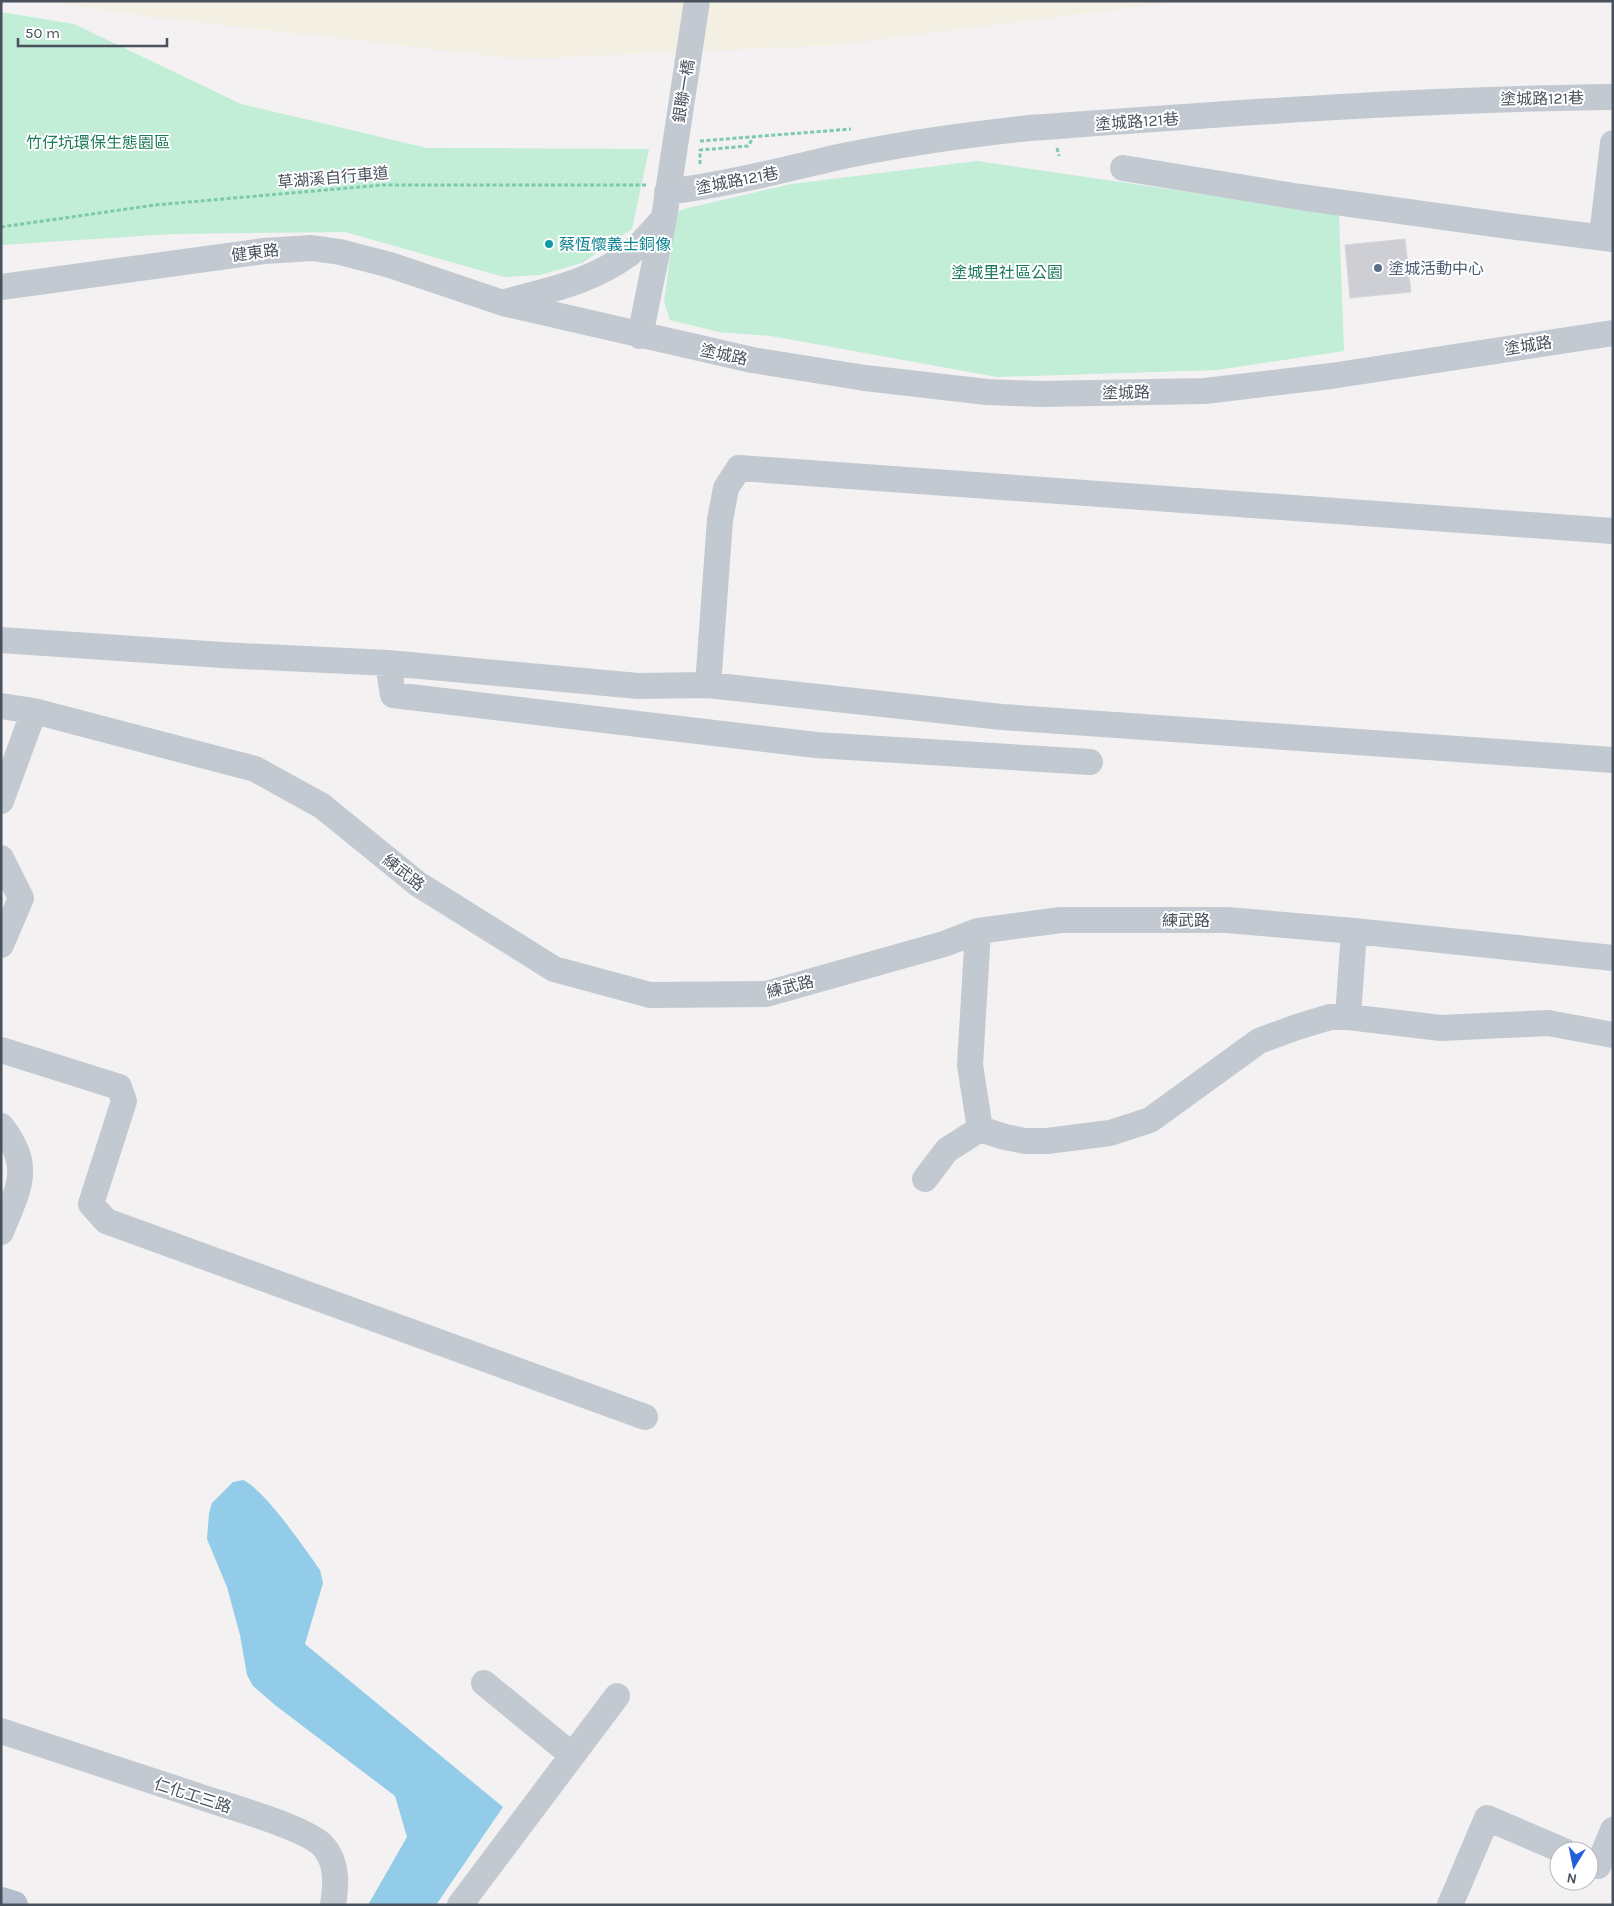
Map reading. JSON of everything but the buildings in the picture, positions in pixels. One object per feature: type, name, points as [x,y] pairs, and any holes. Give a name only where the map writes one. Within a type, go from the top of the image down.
[{"type":"main road","points":[[1,1901],[14,1905]]},
{"type":"street","name":"銀聯一橋","points":[[668,186],[697,1]]},
{"type":"street","name":"塗城路121巷","points":[[668,186],[700,188],[750,179],[836,158],[884,149],[980,133],[1029,128],[1402,104],[1518,98],[1613,97]]},
{"type":"street","points":[[1123,168],[1310,199],[1509,226],[1607,237],[1613,142]]},
{"type":"street","points":[[640,336],[664,218],[668,186]]},
{"type":"street","points":[[503,303],[562,287],[602,272],[631,252],[664,218]]},
{"type":"street","name":"健東路","points":[[1,287],[264,251],[312,248],[340,252],[390,265],[503,303],[640,336]]},
{"type":"street","name":"塗城路","points":[[640,336],[752,360],[864,378],[987,392],[1040,394],[1205,391],[1332,376],[1548,341],[1613,333]]},
{"type":"street","points":[[708,685],[720,520],[726,488],[739,468],[1613,530]]},
{"type":"street","points":[[1,640],[222,655],[388,663],[638,686],[708,685],[1002,717],[1613,760]]},
{"type":"street","points":[[388,663],[392,695],[816,745],[1090,762]]},
{"type":"street","name":"練武路","points":[[1,706],[34,711],[255,769],[322,806],[418,884],[554,969],[650,995],[766,994],[944,944],[978,931],[1061,920],[1227,920],[1613,958]]},
{"type":"street","points":[[1,801],[34,711]]},
{"type":"street","points":[[1,858],[21,898],[1,945]]},
{"type":"street","points":[[978,931],[970,1065],[980,1129]]},
{"type":"street","points":[[1348,1017],[1354,931]]},
{"type":"street","points":[[980,1129],[1026,1141],[1047,1141],[1110,1132],[1150,1120],[1259,1041],[1330,1017],[1348,1017],[1441,1028],[1548,1024],[1613,1035]]},
{"type":"street","points":[[1,1050],[119,1087],[124,1101],[91,1204],[106,1221],[644,1417]]},
{"type":"street","points":[[1,1126],[15,1146],[21,1163],[21,1171],[20,1182],[1,1232]]},
{"type":"street","points":[[925,1179],[947,1150],[980,1129]]},
{"type":"street","points":[[484,1683],[572,1755]]},
{"type":"street","points":[[460,1905],[617,1696]]},
{"type":"street","name":"仁化工三路","points":[[1,1731],[267,1819],[312,1837],[324,1846],[334,1868],[336,1888],[333,1905]]},
{"type":"street","points":[[1450,1905],[1487,1818],[1549,1845]]},
{"type":"street","points":[[1599,1855],[1613,1830]]},
{"type":"path","points":[[700,165],[700,150],[748,146],[754,138]]},
{"type":"path","name":"草湖溪自行車道","points":[[1,226],[155,205],[382,185],[668,186]]},
{"type":"green space","name":"竹仔坑環保生態園區","points":[[1,12],[74,24],[241,104],[427,148],[649,149],[632,229],[582,263],[540,275],[504,277],[345,232],[172,234],[1,245]]},
{"type":"green space","name":"塗城里社區公園","points":[[977,161],[1339,214],[1344,351],[1217,370],[997,377],[771,336],[719,332],[670,320],[664,302],[676,212],[791,184]]},
{"type":"sand","points":[[52,1],[1180,1],[840,45],[522,59],[151,17]]},
{"type":"water","points":[[243,1480],[262,1495],[273,1507],[320,1570],[323,1583],[305,1644],[503,1807],[436,1905],[368,1905],[407,1837],[395,1796],[275,1705],[253,1686],[247,1675],[240,1635],[227,1587],[207,1539],[209,1513],[212,1503],[233,1482]]},
{"type":"place","name":"蔡恆懷義士銅像","points":[[549,244]]},
{"type":"place","name":"塗城活動中心","points":[[1378,268]]}]
